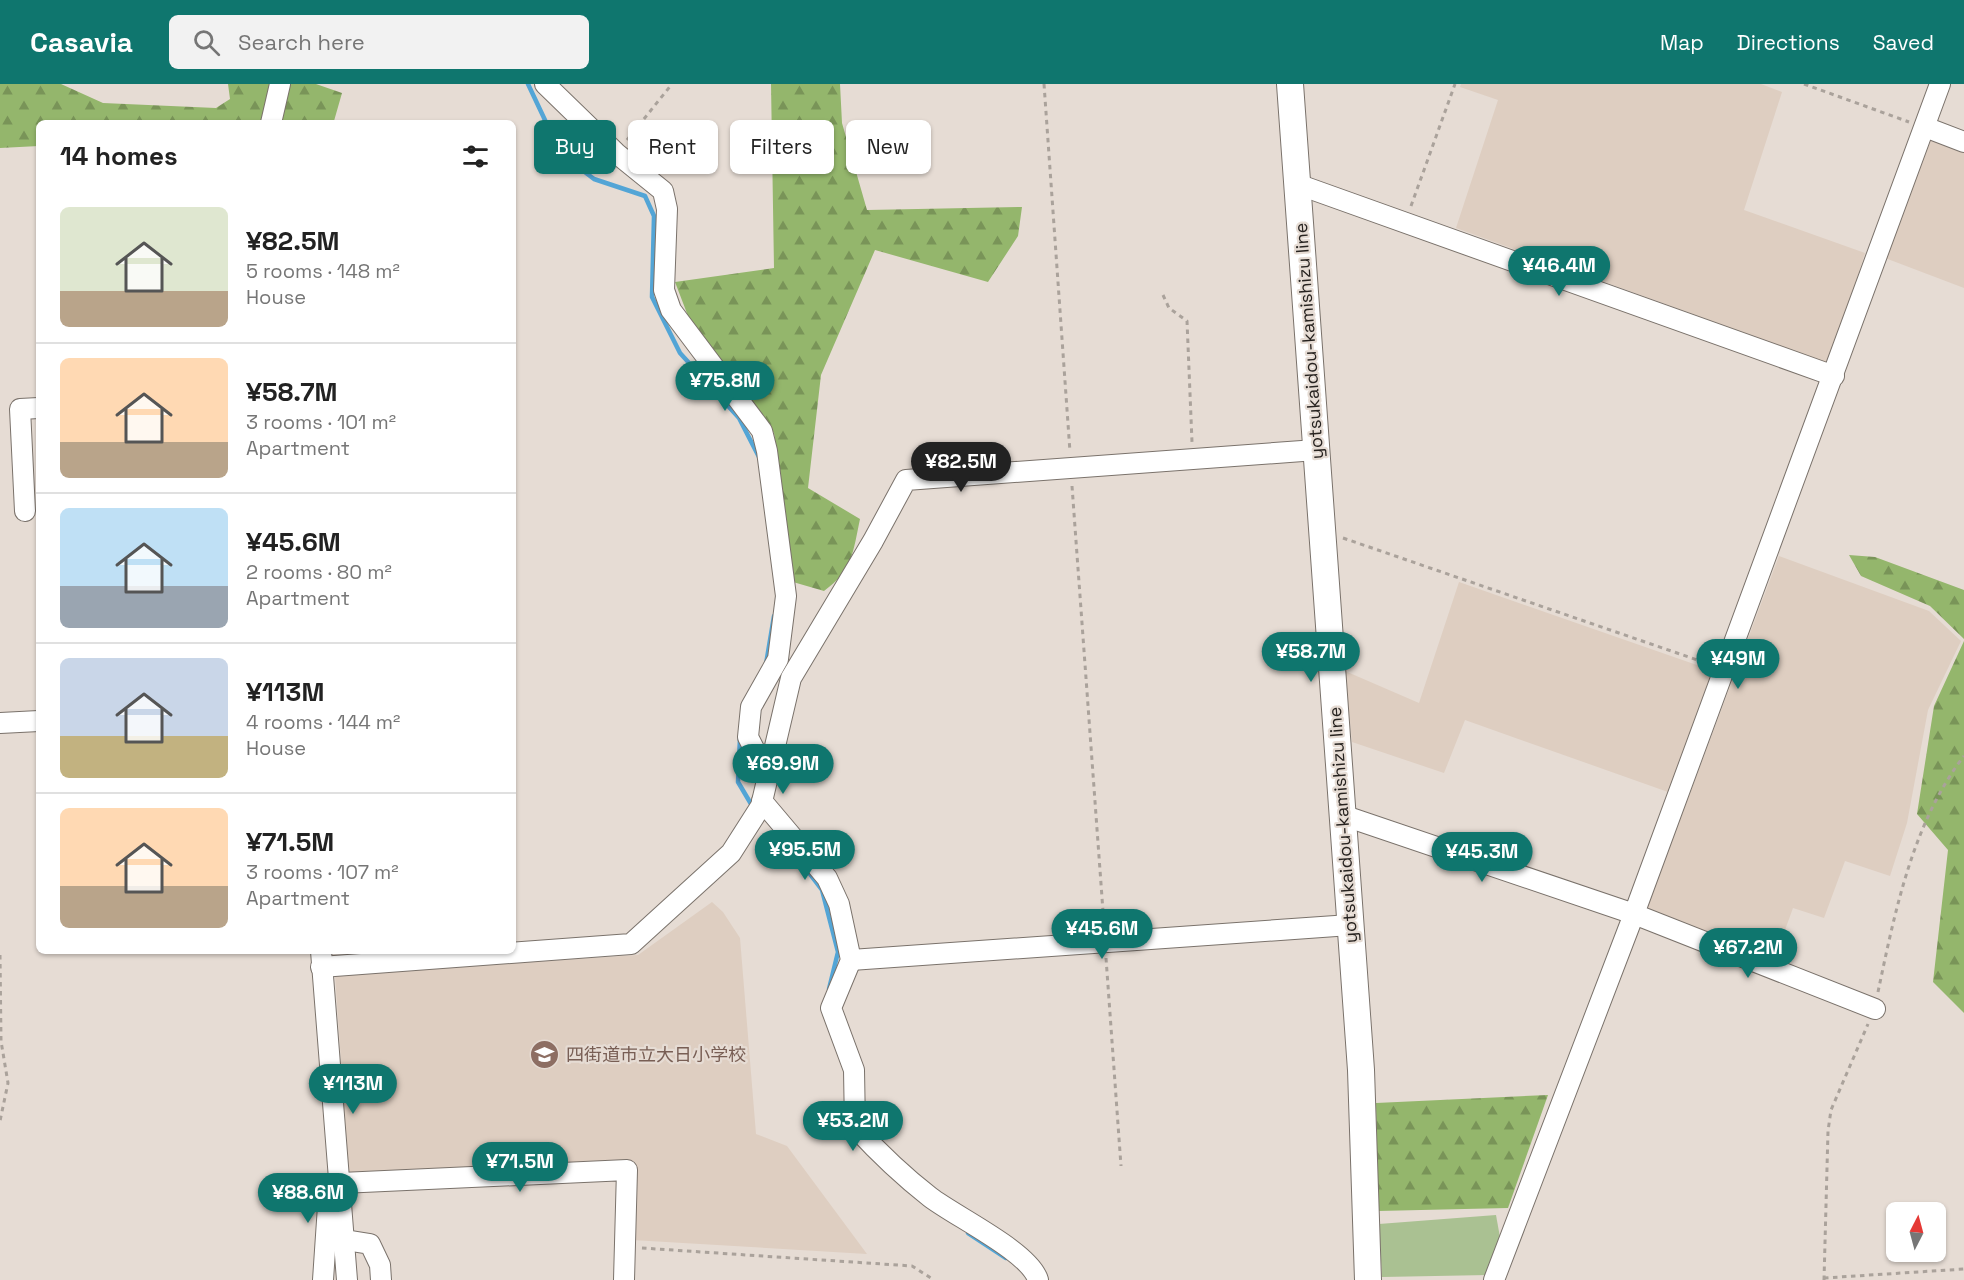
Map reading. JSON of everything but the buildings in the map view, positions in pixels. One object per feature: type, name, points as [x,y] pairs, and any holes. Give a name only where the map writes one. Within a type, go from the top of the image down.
[{"type":"main road","name":"yotsukaidou-kamishizu line","points":[[1290,84],[1361,1070],[1368,1280]]},
{"type":"street","points":[[272,120],[280,84]]},
{"type":"street","points":[[1494,1280],[1634,914],[1940,84]]},
{"type":"street","points":[[552,87],[584,120]]},
{"type":"street","points":[[1925,127],[1964,142]]},
{"type":"street","points":[[616,153],[663,191],[667,209],[664,290],[671,310],[762,431],[767,451],[786,596],[778,659],[751,707],[748,737],[767,774]]},
{"type":"street","points":[[1297,184],[1834,376]]},
{"type":"street","points":[[25,511],[20,409],[36,408]]},
{"type":"street","points":[[516,950],[631,944],[731,853],[758,810],[791,678],[873,541],[906,480],[1316,450]]},
{"type":"street","points":[[0,723],[36,721]]},
{"type":"street","points":[[758,810],[828,878],[839,904],[851,960],[831,1008],[854,1070],[855,1127],[882,1156],[930,1197],[1020,1254],[1035,1269],[1038,1280]]},
{"type":"street","points":[[1342,815],[1634,914],[1875,1009]]},
{"type":"street","points":[[851,960],[1350,925]]},
{"type":"street","points":[[347,1280],[341,1183],[321,959],[424,954]]},
{"type":"street","points":[[341,1183],[627,1170],[624,1280]]},
{"type":"street","points":[[322,1280],[328,1206],[341,1183]]},
{"type":"street","points":[[345,1240],[370,1244],[380,1265],[381,1280]]},
{"type":"path","points":[[616,153],[672,84]]},
{"type":"path","points":[[1044,84],[1121,1166]]},
{"type":"path","points":[[1405,222],[1455,84]]},
{"type":"path","points":[[1804,84],[1925,127]]},
{"type":"path","points":[[1163,295],[1169,308],[1187,321],[1193,458]]},
{"type":"path","points":[[1322,531],[1725,669]]},
{"type":"path","points":[[1964,756],[1937,797],[1914,852],[1886,954],[1875,1009],[1832,1110],[1827,1131],[1824,1279],[1964,1269]]},
{"type":"path","points":[[0,955],[1,1041],[8,1083],[0,1121]]},
{"type":"path","points":[[625,1247],[912,1266],[933,1280]]},
{"type":"shaded area","points":[[1461,84],[1761,84],[1782,92],[1744,210],[1865,253],[1830,364],[1456,228],[1498,100],[1460,87]]},
{"type":"shaded area","points":[[1931,140],[1964,152],[1964,288],[1885,258]]},
{"type":"shaded area","points":[[1779,556],[1929,611],[1961,641],[1928,710],[1907,823],[1890,876],[1845,861],[1824,918],[1793,908],[1773,963],[1645,913]]},
{"type":"shaded area","points":[[1459,582],[1714,671],[1668,792],[1465,720],[1444,773],[1352,742],[1345,671],[1419,703]]},
{"type":"shaded area","name":"四街道市立大日小学校","points":[[712,902],[723,912],[740,938],[756,1134],[787,1146],[867,1254],[632,1240],[634,1161],[349,1177],[335,975],[638,955]]},
{"type":"green space","points":[[0,84],[61,84],[103,103],[216,108],[230,99],[228,84],[316,84],[342,93],[334,120],[36,120],[36,146],[0,148]]},
{"type":"green space","points":[[771,84],[840,84],[842,123],[846,137],[846,174],[857,174],[867,210],[1022,207],[1018,236],[988,282],[875,250],[821,375],[808,488],[860,519],[853,551],[846,568],[841,576],[824,591],[793,582],[774,433],[701,350],[675,282],[774,268],[772,174],[834,174],[834,120],[772,120]]},
{"type":"green space","points":[[1849,555],[1875,557],[1964,590],[1964,639],[1930,606],[1861,576]]},
{"type":"green space","points":[[1964,641],[1964,1013],[1933,982],[1948,850],[1917,814],[1934,706]]},
{"type":"green space","points":[[1548,1095],[1508,1208],[1378,1211],[1376,1103]]},
{"type":"green space","points":[[1496,1215],[1501,1243],[1488,1275],[1382,1277],[1379,1224]]},
{"type":"waterway","points":[[528,84],[561,154],[594,179],[645,196],[654,216],[652,297],[680,353],[739,418],[759,457]]},
{"type":"waterway","points":[[766,664],[774,616]]},
{"type":"waterway","points":[[740,738],[738,782],[754,809]]},
{"type":"waterway","points":[[800,861],[822,890],[838,952],[829,989]]},
{"type":"waterway","points":[[968,1233],[1006,1258]]},
{"type":"place","name":"四街道市立大日小学校","points":[[545,1055]]}]
